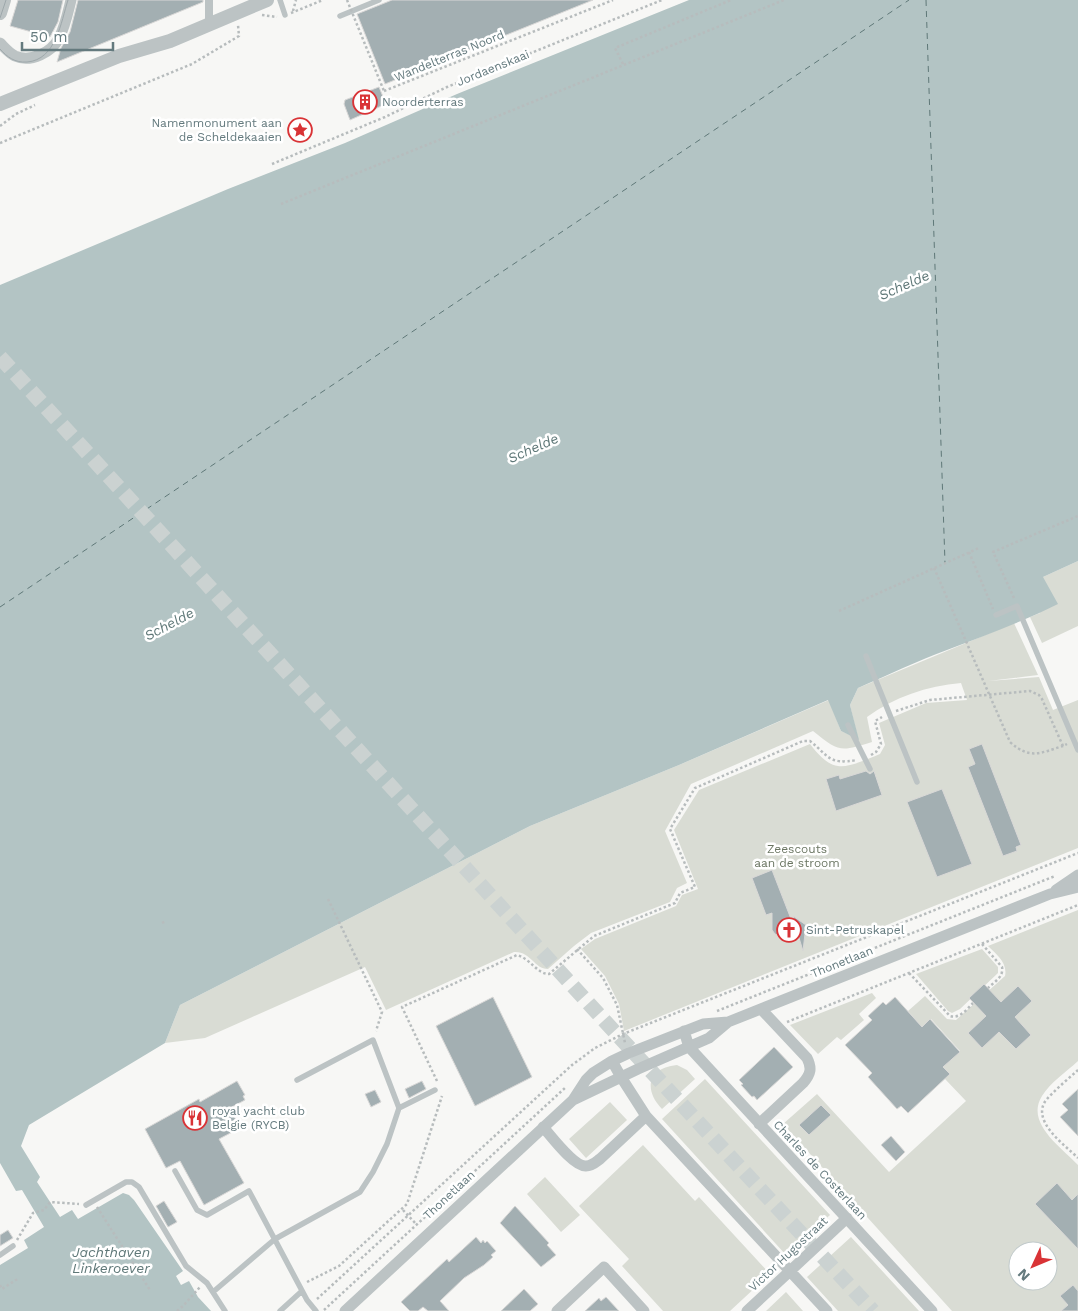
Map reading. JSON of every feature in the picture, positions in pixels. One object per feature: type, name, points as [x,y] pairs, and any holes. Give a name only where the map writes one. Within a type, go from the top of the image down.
[{"type":"street","points":[[0,13],[4,0]]},
{"type":"street","points":[[0,43],[10,53],[20,58],[32,58],[43,53],[53,46],[60,36],[71,0]]},
{"type":"street","points":[[209,0],[209,26]]},
{"type":"street","points":[[0,104],[119,56],[170,41],[209,26],[267,0]]},
{"type":"street","name":"Thonetlaan","points":[[1050,894],[1078,875]]},
{"type":"street","name":"Thonetlaan","points":[[344,1311],[573,1100],[593,1073],[612,1061],[703,1024],[728,1022],[1050,894],[1078,887]]},
{"type":"street","points":[[759,1124],[803,1083],[811,1071],[807,1058],[761,1009]]},
{"type":"street","name":"Thonetlaan","points":[[573,1100],[709,1038],[728,1022]]},
{"type":"street","points":[[684,1031],[688,1047]]},
{"type":"street","name":"Charles de Costerlaan","points":[[688,1047],[932,1311]]},
{"type":"street","points":[[612,1061],[646,1116],[827,1311]]},
{"type":"street","points":[[542,1128],[576,1163],[585,1167],[594,1164],[600,1159],[646,1116]]},
{"type":"street","name":"Victor Hugostraat","points":[[747,1311],[847,1218]]},
{"type":"street","points":[[557,1311],[604,1267],[644,1311]]},
{"type":"lane","points":[[280,0],[285,15]]},
{"type":"lane","points":[[340,16],[379,0]]},
{"type":"lane","points":[[996,615],[1017,606],[1078,750]]},
{"type":"lane","points":[[866,656],[917,782]]},
{"type":"lane","points":[[848,725],[870,769]]},
{"type":"lane","points":[[213,1292],[274,1239],[360,1192],[373,1172],[387,1144],[399,1108],[373,1040],[297,1080]]},
{"type":"lane","points":[[399,1108],[437,1087]]},
{"type":"lane","points":[[175,1171],[196,1210],[207,1215],[249,1191],[301,1289],[316,1311]]},
{"type":"lane","points":[[86,1205],[95,1202],[126,1182],[132,1182],[139,1187],[186,1266],[207,1282],[225,1311]]},
{"type":"lane","points":[[0,1254],[13,1246]]},
{"type":"lane","points":[[280,1311],[301,1289]]},
{"type":"path","points":[[296,0],[292,12],[323,0]]},
{"type":"path","name":"Wandelterras Noord","points":[[346,0],[384,92],[612,0]]},
{"type":"path","name":"Jordaenskaai","points":[[272,164],[385,117],[447,87],[662,0]]},
{"type":"path","points":[[623,64],[615,48],[731,0]]},
{"type":"path","points":[[281,204],[784,0]]},
{"type":"path","points":[[0,143],[192,64],[239,36],[236,14]]},
{"type":"path","points":[[1017,606],[993,552],[1078,516]]},
{"type":"path","points":[[839,612],[979,548]]},
{"type":"path","points":[[969,552],[996,615]]},
{"type":"path","points":[[934,568],[1010,742],[1021,752],[1037,754],[1074,741]]},
{"type":"path","points":[[437,1087],[402,1007],[517,955],[528,960],[540,972],[549,974],[594,936],[675,903],[680,893],[695,887],[670,829],[695,788],[803,741],[810,741],[828,758],[838,762],[865,758],[876,752],[881,744],[875,721],[890,713],[925,700],[1030,691],[1039,695],[1063,746]]},
{"type":"path","points":[[328,899],[382,1012],[373,1040]]},
{"type":"path","points":[[777,1026],[1078,905]]},
{"type":"path","points":[[162,923],[166,921]]},
{"type":"path","points":[[981,944],[1002,968],[1003,972],[988,988]]},
{"type":"path","points":[[577,949],[603,978],[617,1005],[622,1034],[629,1053]]},
{"type":"path","points":[[909,973],[950,1016],[959,1016],[973,1003]]},
{"type":"path","points":[[1078,1070],[1046,1100],[1042,1110],[1042,1117],[1048,1128],[1078,1158]]},
{"type":"path","points":[[301,1289],[339,1266],[403,1210],[407,1204],[443,1094]]},
{"type":"path","points":[[13,1246],[35,1212],[44,1210],[50,1202],[86,1205]]},
{"type":"path","points":[[95,1202],[150,1290]]},
{"type":"path","points":[[403,1210],[427,1235]]},
{"type":"path","points":[[0,1285],[1,1289],[19,1278]]},
{"type":"path","points":[[177,1311],[184,1306],[197,1289],[207,1282]]},
{"type":"green space","points":[[1078,561],[1078,626],[1042,643],[1030,617],[1040,613],[1043,577]]},
{"type":"green space","name":"Zeescouts aan de stroom","points":[[1014,623],[1038,675],[988,681],[1039,677],[1053,710],[1078,700],[1078,848],[624,1031],[619,1004],[605,976],[581,949],[595,939],[676,906],[682,895],[698,889],[674,830],[699,790],[810,744],[826,761],[838,766],[853,764],[880,754],[885,745],[879,723],[926,703],[967,700],[961,683],[936,687],[900,698],[867,717],[872,742],[840,748],[829,743],[813,731],[691,784],[665,831],[687,883],[677,888],[670,902],[591,933],[548,969],[539,966],[525,954],[514,952],[386,1010],[365,967],[205,1038],[165,1043],[180,1005],[530,826],[679,765],[829,700],[841,731],[858,739],[850,705],[858,688]]},
{"type":"green space","points":[[1078,910],[1078,1061],[1058,1078],[1042,1096],[1038,1106],[1038,1116],[1047,1134],[1078,1165],[1078,1311],[952,1311],[783,1124],[817,1094],[889,1172],[966,1101],[945,1079],[943,1067],[960,1051],[931,1019],[922,1027],[908,1011],[925,996],[947,1019],[956,1020],[1005,976],[1005,967],[988,946]]},
{"type":"green space","points":[[982,949],[998,967],[998,973],[960,1009],[952,1013],[948,1011],[916,974]]},
{"type":"green space","points":[[872,993],[876,998],[859,1014],[864,1020],[841,1040],[837,1037],[818,1054],[790,1025]]},
{"type":"green space","points":[[677,1065],[687,1070],[695,1079],[662,1109],[652,1094],[651,1081],[660,1070]]},
{"type":"green space","points":[[705,1079],[830,1215],[786,1255],[662,1119]]},
{"type":"green space","points":[[610,1102],[627,1120],[586,1158],[569,1139]]},
{"type":"green space","points":[[643,1145],[695,1201],[699,1197],[770,1274],[730,1311],[663,1311],[622,1266],[629,1259],[579,1206]]},
{"type":"green space","points":[[545,1177],[580,1215],[561,1232],[527,1194]]},
{"type":"green space","points":[[851,1237],[919,1311],[838,1311],[807,1277]]},
{"type":"green space","points":[[786,1292],[803,1311],[766,1311]]},
{"type":"water","points":[[689,0],[1078,0],[1078,561],[1043,577],[1058,604],[1017,623],[858,688],[850,705],[859,740],[841,731],[828,700],[679,765],[530,826],[180,1005],[165,1043],[29,1125],[21,1146],[40,1177],[37,1182],[60,1217],[72,1210],[78,1219],[123,1193],[129,1195],[183,1271],[176,1276],[181,1285],[189,1281],[198,1297],[211,1311],[0,1311],[0,1265],[28,1248],[24,1240],[44,1227],[22,1190],[16,1191],[0,1163],[0,285],[228,189],[345,143],[457,94]]},
{"type":"building","points":[[18,0],[63,0],[58,22],[50,37],[10,26]]},
{"type":"building","points":[[78,0],[203,0],[203,2],[57,62],[61,48],[70,32]]},
{"type":"building","points":[[392,0],[593,0],[385,84],[357,14]]},
{"type":"building","name":"Noorderterras","points":[[379,87],[386,104],[350,120],[344,104],[345,100]]},
{"type":"building","points":[[982,744],[1021,845],[1016,847],[1017,851],[1003,856],[968,767],[975,764],[969,749]]},
{"type":"building","points":[[866,771],[870,774],[874,771],[882,795],[836,811],[826,779],[839,775],[840,779]]},
{"type":"building","points":[[942,789],[972,864],[937,877],[907,802]]},
{"type":"building","points":[[772,870],[791,919],[794,920],[793,916],[806,925],[803,951],[796,928],[790,938],[785,936],[784,938],[775,934],[772,930],[772,913],[766,915],[752,878]]},
{"type":"building","points":[[984,984],[1001,1002],[1018,986],[1032,1001],[1015,1017],[1031,1035],[1016,1049],[999,1032],[982,1048],[968,1033],[986,1016],[969,998]]},
{"type":"building","points":[[493,997],[532,1077],[475,1106],[436,1026]]},
{"type":"building","points":[[895,997],[922,1027],[930,1019],[960,1052],[943,1067],[950,1074],[908,1113],[901,1106],[897,1109],[868,1077],[872,1073],[845,1045],[872,1020],[868,1016],[883,1002],[886,1005]]},
{"type":"building","points":[[774,1047],[793,1067],[757,1100],[741,1085],[743,1084],[739,1080]]},
{"type":"building","points":[[237,1081],[245,1095],[243,1096],[245,1100],[230,1108],[240,1128],[219,1139],[244,1183],[204,1205],[180,1161],[166,1168],[145,1129],[199,1099],[200,1102]]},
{"type":"building","points":[[422,1081],[426,1089],[409,1098],[405,1089]]},
{"type":"building","points":[[1078,1089],[1078,1136],[1060,1117],[1068,1110],[1062,1104]]},
{"type":"building","points":[[375,1090],[381,1102],[371,1107],[365,1094]]},
{"type":"building","points":[[821,1105],[831,1115],[809,1135],[799,1125]]},
{"type":"building","points":[[891,1136],[905,1152],[896,1161],[881,1145]]},
{"type":"building","points":[[1057,1183],[1072,1200],[1078,1194],[1078,1249],[1035,1204]]},
{"type":"building","points":[[164,1201],[177,1222],[168,1227],[156,1206]]},
{"type":"building","points":[[515,1206],[549,1243],[547,1245],[556,1255],[541,1267],[500,1223]]},
{"type":"building","points":[[8,1230],[13,1238],[0,1246],[0,1235]]},
{"type":"building","points":[[476,1237],[481,1243],[483,1240],[485,1243],[487,1241],[496,1251],[491,1255],[493,1257],[464,1278],[440,1301],[449,1311],[428,1311],[423,1307],[418,1311],[410,1311],[401,1302],[447,1259],[449,1262]]},
{"type":"building","points":[[1073,1285],[1078,1291],[1078,1311],[1061,1311],[1068,1305],[1060,1296]]},
{"type":"building","points":[[524,1289],[538,1304],[530,1311],[501,1311]]},
{"type":"building","points":[[606,1297],[619,1311],[585,1311],[599,1298],[601,1301]]},
{"type":"ferry route","points":[[0,607],[909,0]]},
{"type":"ferry route","points":[[926,0],[945,563]]},
{"type":"tunnel","points":[[0,357],[612,1029],[873,1311]]},
{"type":"tram line","points":[[0,18],[6,0]]},
{"type":"tram line","points":[[0,49],[5,55],[19,62],[37,60],[45,55],[60,29],[68,0]]},
{"type":"place","name":"Noorderterras","points":[[365,102]]},
{"type":"place","name":"Namenmonument aan de Scheldekaaien","points":[[300,130]]},
{"type":"place","name":"Sint-Petruskapel","points":[[789,930]]},
{"type":"place","name":"royal yacht club Belgie (RYCB)","points":[[195,1118]]},
{"type":"water label","name":"Schelde","points":[[904,285]]},
{"type":"water label","name":"Schelde","points":[[533,448]]},
{"type":"water label","name":"Schelde","points":[[169,624]]},
{"type":"water label","name":"Jachthaven Linkeroever","points":[[111,1260]]}]
